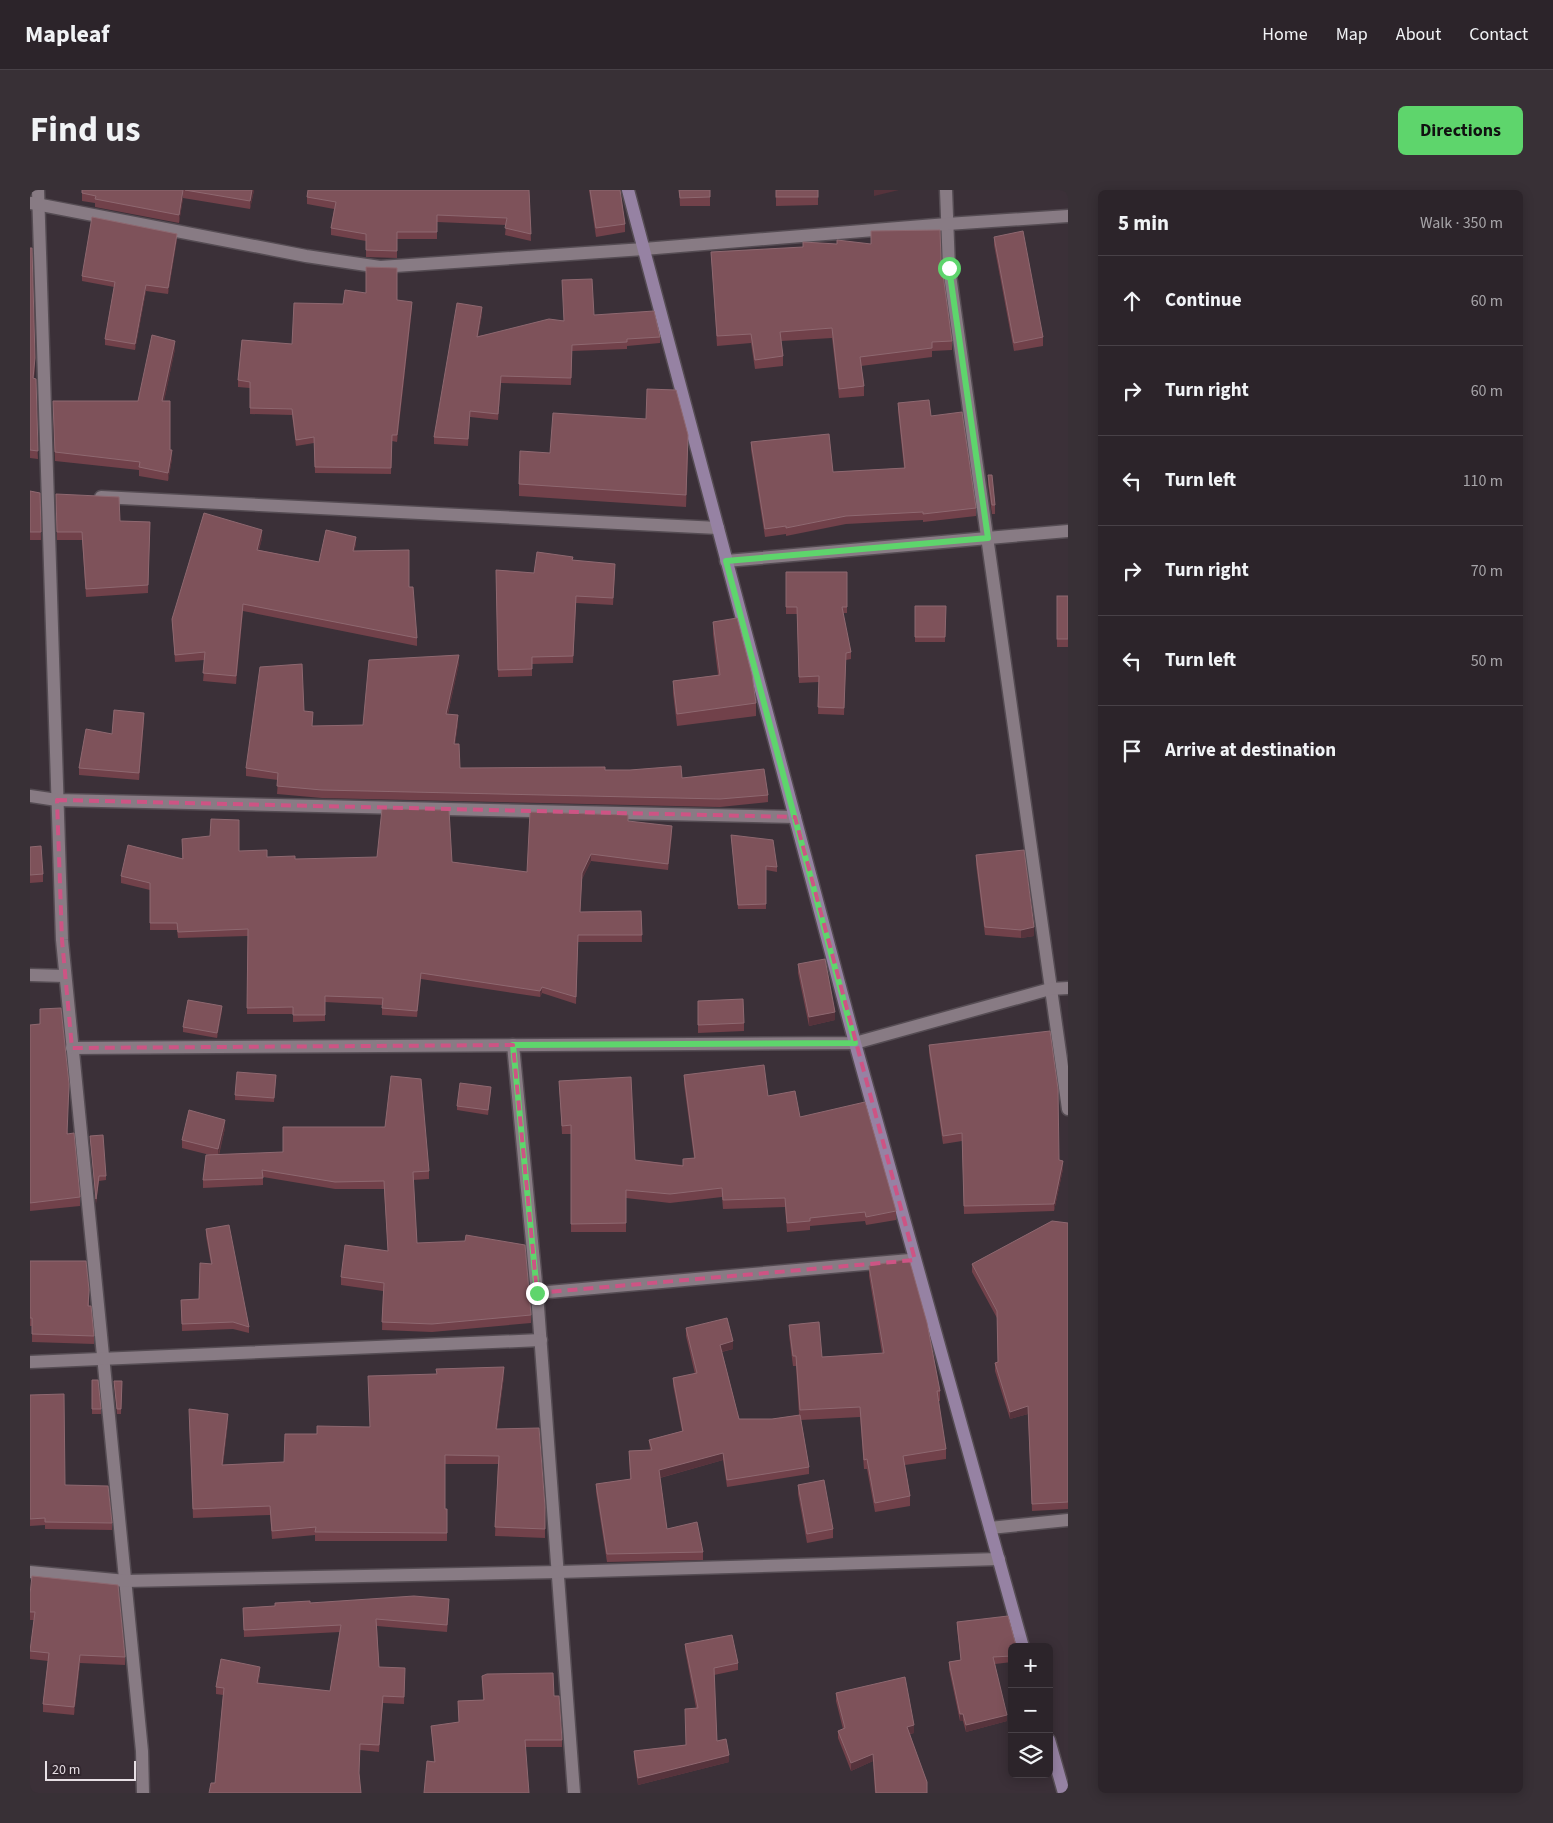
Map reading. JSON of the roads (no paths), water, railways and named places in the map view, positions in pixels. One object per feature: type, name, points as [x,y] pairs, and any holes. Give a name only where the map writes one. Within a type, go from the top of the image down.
[{"type":"street","points":[[38,190],[34,204],[47,494],[62,940],[126,1581],[142,1751],[143,1793]]},
{"type":"street","points":[[628,190],[855,1043],[1022,1643]]},
{"type":"street","points":[[946,190],[949,268],[1068,1109]]},
{"type":"street","points":[[34,204],[306,256],[380,267],[644,249],[1068,216]]},
{"type":"street","points":[[86,497],[718,528]]},
{"type":"street","points":[[726,561],[1068,531]]},
{"type":"street","points":[[30,796],[57,800],[795,817]]},
{"type":"street","points":[[30,975],[65,976]]},
{"type":"street","points":[[72,1048],[855,1043],[1050,989],[1068,988]]},
{"type":"street","points":[[513,1045],[541,1340],[574,1793]]},
{"type":"street","points":[[537,1293],[915,1260]]},
{"type":"street","points":[[30,1362],[541,1340]]},
{"type":"street","points":[[990,1528],[1068,1520]]},
{"type":"street","points":[[30,1572],[126,1581],[558,1572],[999,1559]]},
{"type":"street","points":[[1053,1754],[1064,1793]]}]
